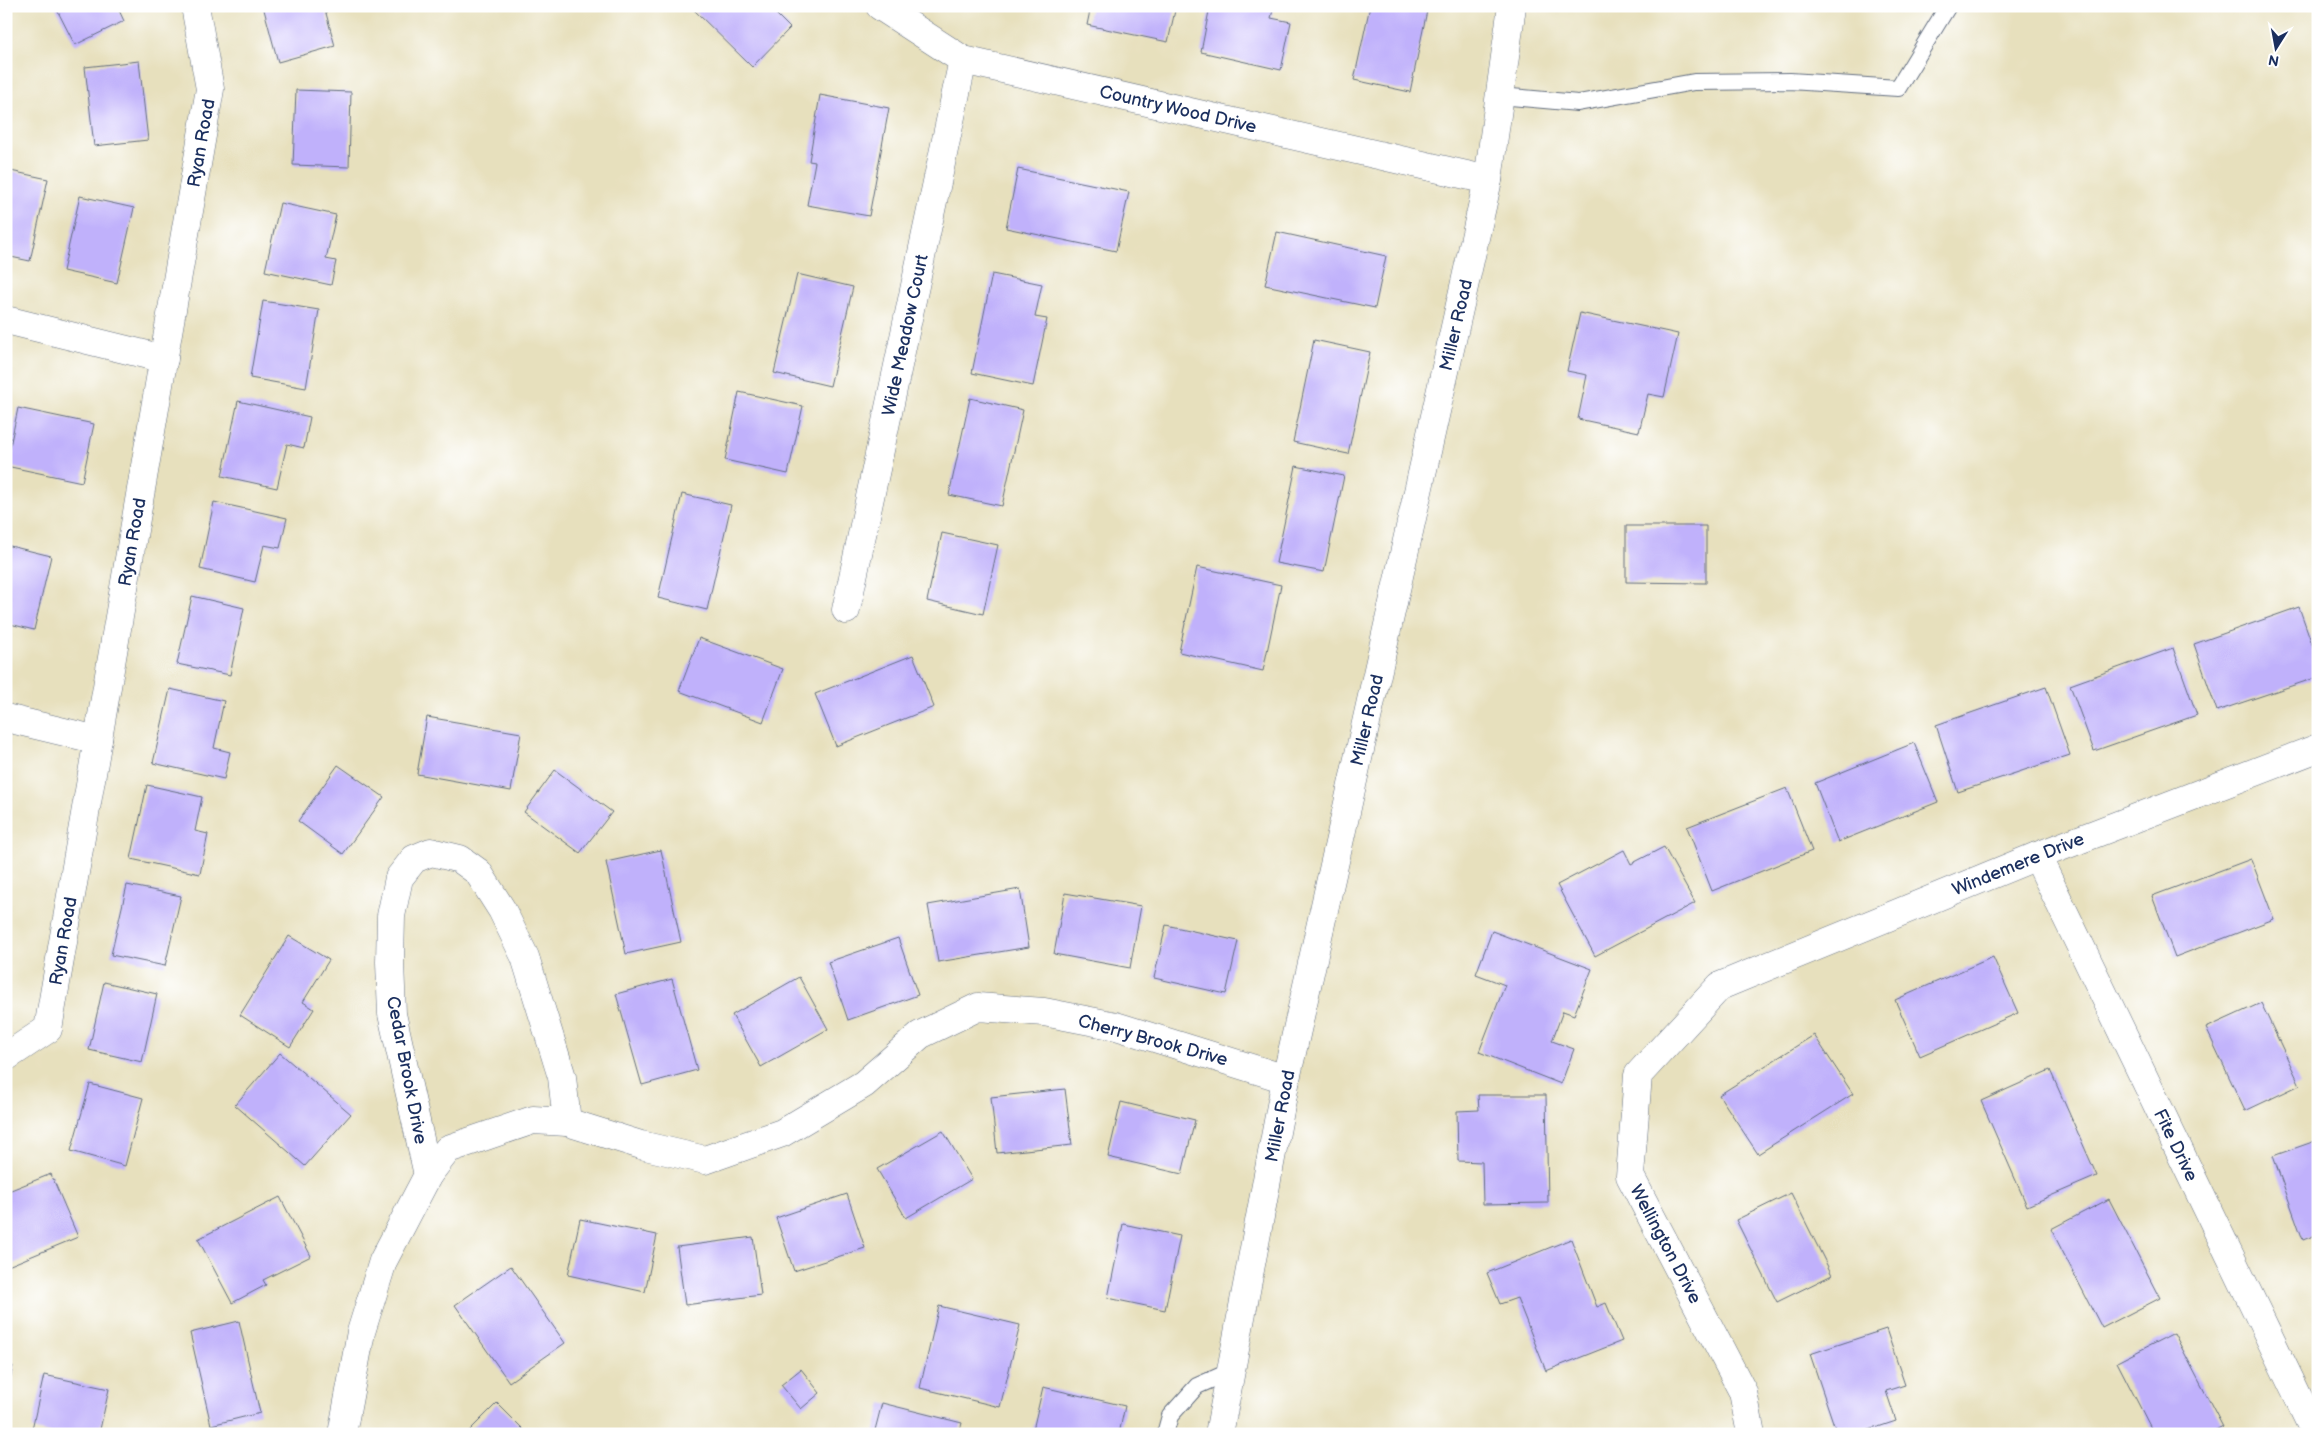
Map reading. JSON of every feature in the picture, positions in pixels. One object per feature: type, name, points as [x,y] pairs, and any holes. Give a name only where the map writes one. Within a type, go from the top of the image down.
[{"type":"street","name":"Ryan Road","points":[[6,1057],[48,1029],[210,89],[195,6]]},
{"type":"street","name":"Country Wood Drive","points":[[880,6],[963,60],[1488,180]]},
{"type":"street","name":"Miller Road","points":[[1219,1434],[1286,1079],[1488,180],[1512,6]]},
{"type":"street","name":"Wide Meadow Court","points":[[846,610],[963,60]]},
{"type":"street","points":[[6,320],[164,359]]},
{"type":"street","points":[[6,718],[98,740]]},
{"type":"street","name":"Windemere Drive","points":[[1720,986],[2037,856],[2318,748]]},
{"type":"street","name":"Cedar Brook Drive","points":[[428,1175],[392,1014],[391,916],[399,878],[414,858],[431,852],[460,859],[478,872],[502,910],[525,957],[562,1077],[567,1122]]},
{"type":"street","name":"Fite Drive","points":[[2037,856],[2316,1434]]},
{"type":"street","name":"Wellington Drive","points":[[1720,986],[1638,1075],[1630,1176],[1743,1392],[1752,1434]]},
{"type":"street","name":"Cherry Brook Drive","points":[[342,1434],[361,1332],[383,1261],[428,1175],[448,1149],[533,1120],[567,1122],[641,1145],[705,1160],[782,1133],[864,1084],[920,1035],[978,1007],[1044,1012],[1116,1026],[1286,1079]]},
{"type":"lane","points":[[1500,96],[1578,103],[1694,82],[1790,81],[1898,88],[1948,6]]},
{"type":"lane","points":[[1165,1434],[1170,1416],[1197,1386],[1231,1372]]},
{"type":"building","points":[[55,6],[117,6],[124,21],[75,45]]},
{"type":"building","points":[[263,6],[324,6],[335,46],[278,62]]},
{"type":"building","points":[[690,6],[768,6],[790,28],[752,67]]},
{"type":"building","points":[[1091,6],[1176,6],[1168,42],[1087,25]]},
{"type":"building","points":[[1210,6],[1274,6],[1271,18],[1291,22],[1281,70],[1201,52]]},
{"type":"building","points":[[1370,6],[1428,6],[1410,92],[1354,80]]},
{"type":"building","points":[[139,61],[148,140],[94,146],[85,67]]},
{"type":"building","points":[[296,90],[351,92],[349,167],[293,165]]},
{"type":"building","points":[[820,95],[889,108],[869,216],[807,205],[815,162],[809,161]]},
{"type":"building","points":[[1018,169],[1129,192],[1116,251],[1006,228]]},
{"type":"building","points":[[6,170],[48,179],[30,261],[6,256]]},
{"type":"building","points":[[80,196],[134,208],[117,283],[63,271]]},
{"type":"building","points":[[280,203],[336,215],[326,259],[336,261],[331,285],[265,271]]},
{"type":"building","points":[[1277,232],[1386,256],[1375,308],[1265,285]]},
{"type":"building","points":[[797,274],[853,287],[830,386],[774,373]]},
{"type":"building","points":[[992,274],[1042,284],[1035,317],[1047,319],[1033,386],[972,373]]},
{"type":"building","points":[[263,301],[319,310],[306,388],[250,378]]},
{"type":"building","points":[[1580,313],[1678,334],[1664,397],[1648,394],[1639,432],[1578,419],[1587,375],[1567,371]]},
{"type":"building","points":[[1314,340],[1370,352],[1348,454],[1293,442]]},
{"type":"building","points":[[739,392],[803,406],[788,474],[725,460]]},
{"type":"building","points":[[970,398],[1023,410],[1002,506],[949,495]]},
{"type":"building","points":[[238,401],[310,417],[304,448],[287,444],[277,488],[222,476]]},
{"type":"building","points":[[18,408],[94,424],[82,482],[6,466]]},
{"type":"building","points":[[1296,466],[1344,476],[1324,572],[1276,563]]},
{"type":"building","points":[[682,494],[731,505],[707,610],[658,598]]},
{"type":"building","points":[[214,502],[287,518],[280,548],[264,545],[255,582],[200,569]]},
{"type":"building","points":[[1626,526],[1706,526],[1706,583],[1626,582]]},
{"type":"building","points":[[942,533],[998,545],[983,614],[927,601]]},
{"type":"building","points":[[6,545],[51,556],[34,630],[6,623]]},
{"type":"building","points":[[1197,567],[1281,585],[1263,671],[1179,652]]},
{"type":"building","points":[[192,596],[244,608],[230,675],[177,664]]},
{"type":"building","points":[[2299,607],[2318,661],[2318,677],[2217,711],[2194,644]]},
{"type":"building","points":[[699,638],[783,669],[763,722],[679,691]]},
{"type":"building","points":[[2173,648],[2197,715],[2094,751],[2070,685]]},
{"type":"building","points":[[913,655],[934,707],[836,746],[815,694]]},
{"type":"building","points":[[2046,687],[2070,755],[1958,792],[1936,725]]},
{"type":"building","points":[[170,689],[224,701],[214,748],[230,752],[224,779],[153,763]]},
{"type":"building","points":[[427,717],[521,733],[511,791],[417,774]]},
{"type":"building","points":[[1914,743],[1938,802],[1838,842],[1815,783]]},
{"type":"building","points":[[338,765],[384,797],[343,854],[298,821]]},
{"type":"building","points":[[555,770],[612,812],[580,853],[524,812]]},
{"type":"building","points":[[147,785],[202,797],[195,831],[208,834],[200,874],[131,859]]},
{"type":"building","points":[[1787,788],[1812,851],[1712,891],[1687,827]]},
{"type":"building","points":[[1664,847],[1695,903],[1595,956],[1557,885],[1624,850],[1631,864]]},
{"type":"building","points":[[661,850],[681,942],[626,954],[606,862]]},
{"type":"building","points":[[2251,859],[2274,919],[2175,957],[2152,896]]},
{"type":"building","points":[[127,885],[181,896],[165,966],[111,955]]},
{"type":"building","points":[[1020,889],[1029,947],[938,962],[928,905]]},
{"type":"building","points":[[1065,893],[1141,906],[1130,968],[1054,954]]},
{"type":"building","points":[[1166,925],[1238,941],[1226,994],[1154,978]]},
{"type":"building","points":[[1492,931],[1592,969],[1574,1015],[1563,1011],[1552,1041],[1574,1049],[1561,1084],[1479,1052],[1505,985],[1476,974]]},
{"type":"building","points":[[289,936],[329,960],[303,1002],[314,1009],[290,1047],[240,1015]]},
{"type":"building","points":[[898,938],[918,995],[848,1020],[828,962]]},
{"type":"building","points":[[1993,957],[2018,1013],[1920,1056],[1895,1000]]},
{"type":"building","points":[[799,977],[828,1029],[761,1067],[732,1015]]},
{"type":"building","points":[[672,979],[697,1070],[642,1085],[616,994]]},
{"type":"building","points":[[104,982],[157,994],[142,1062],[89,1050]]},
{"type":"building","points":[[2261,1003],[2300,1085],[2245,1111],[2206,1028]]},
{"type":"building","points":[[1814,1035],[1853,1094],[1758,1154],[1719,1095]]},
{"type":"building","points":[[280,1053],[351,1114],[305,1166],[235,1105]]},
{"type":"building","points":[[2050,1070],[2097,1176],[2027,1206],[1981,1101]]},
{"type":"building","points":[[90,1084],[143,1098],[125,1166],[71,1151]]},
{"type":"building","points":[[1065,1089],[1072,1145],[997,1153],[991,1097]]},
{"type":"building","points":[[1478,1095],[1546,1095],[1548,1203],[1483,1204],[1482,1162],[1458,1161],[1457,1111],[1479,1110]]},
{"type":"building","points":[[1121,1102],[1195,1120],[1182,1174],[1108,1157]]},
{"type":"building","points":[[943,1131],[972,1179],[906,1218],[877,1169]]},
{"type":"building","points":[[2318,1140],[2318,1234],[2303,1240],[2273,1156]]},
{"type":"building","points":[[51,1174],[78,1237],[8,1266],[6,1261],[6,1192]]},
{"type":"building","points":[[1791,1193],[1832,1275],[1777,1302],[1736,1220]]},
{"type":"building","points":[[847,1194],[865,1248],[794,1271],[776,1218]]},
{"type":"building","points":[[280,1197],[311,1256],[263,1280],[266,1285],[232,1303],[198,1239]]},
{"type":"building","points":[[2109,1199],[2160,1298],[2102,1328],[2051,1229]]},
{"type":"building","points":[[580,1219],[657,1235],[645,1292],[568,1275]]},
{"type":"building","points":[[1123,1224],[1180,1236],[1165,1310],[1108,1298]]},
{"type":"building","points":[[753,1237],[761,1295],[685,1305],[677,1247]]},
{"type":"building","points":[[1571,1239],[1597,1307],[1606,1303],[1622,1341],[1546,1371],[1517,1298],[1500,1304],[1487,1273]]},
{"type":"building","points":[[511,1266],[565,1343],[509,1382],[455,1305]]},
{"type":"building","points":[[939,1306],[1020,1325],[1000,1407],[920,1388]]},
{"type":"building","points":[[239,1321],[260,1413],[211,1425],[190,1333]]},
{"type":"building","points":[[1886,1329],[1905,1385],[1886,1391],[1896,1421],[1857,1434],[1837,1434],[1810,1354]]},
{"type":"building","points":[[2174,1333],[2223,1427],[2210,1434],[2154,1434],[2117,1362]]},
{"type":"building","points":[[6,1365],[13,1366],[7,1394],[6,1394]]},
{"type":"building","points":[[801,1369],[820,1393],[801,1409],[781,1385]]},
{"type":"building","points":[[44,1375],[109,1389],[99,1434],[53,1434],[32,1429]]},
{"type":"building","points":[[1043,1387],[1125,1406],[1119,1434],[1032,1434]]},
{"type":"building","points":[[497,1403],[528,1434],[466,1434]]},
{"type":"building","points":[[882,1403],[962,1423],[959,1434],[874,1434]]}]
